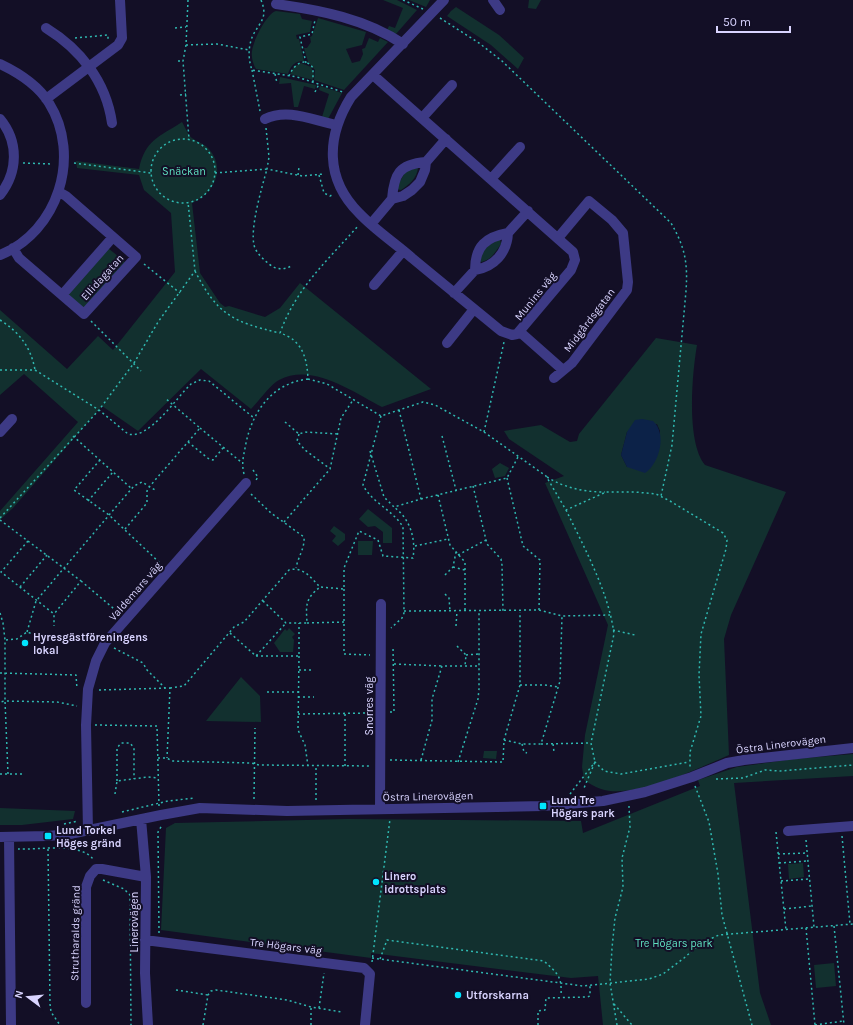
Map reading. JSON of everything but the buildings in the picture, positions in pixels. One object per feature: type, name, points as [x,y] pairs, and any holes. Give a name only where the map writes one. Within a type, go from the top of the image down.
[{"type":"street","points":[[46,98],[90,68],[118,45],[122,38],[120,0]]},
{"type":"street","points":[[430,12],[434,0]]},
{"type":"street","points":[[444,0],[430,12],[403,44],[351,98],[343,110],[337,125],[332,147],[333,168],[340,188],[358,213],[506,334]]},
{"type":"street","points":[[493,0],[500,10]]},
{"type":"street","points":[[276,4],[318,11],[370,27],[403,44]]},
{"type":"street","points":[[46,28],[63,38],[74,48],[90,68],[103,88],[110,106],[112,123]]},
{"type":"street","points":[[0,64],[25,78],[46,98],[57,119],[63,147],[64,164],[59,192],[46,217],[27,238],[0,255]]},
{"type":"street","name":"Munins väg","points":[[373,75],[573,252],[574,264],[520,332],[514,335],[506,334]]},
{"type":"street","points":[[422,118],[452,85]]},
{"type":"street","points":[[264,119],[280,114],[294,114],[337,125]]},
{"type":"street","points":[[0,119],[11,135],[15,161],[12,175],[0,195]]},
{"type":"street","points":[[368,221],[392,198],[403,196],[420,182],[425,170],[426,162],[446,139]]},
{"type":"street","points":[[491,178],[520,147]]},
{"type":"street","points":[[392,198],[396,175],[405,166],[415,162],[426,162]]},
{"type":"street","name":"Ellidagatan","points":[[13,248],[19,258],[84,314],[136,257],[66,196],[59,192]]},
{"type":"street","name":"Midgårdsgatan","points":[[554,378],[572,362],[611,313],[627,290],[628,282],[623,233],[612,220],[590,201],[558,238]]},
{"type":"street","points":[[454,293],[475,270],[476,255],[480,247],[496,235],[508,233],[528,212]]},
{"type":"street","points":[[475,270],[485,269],[494,264],[508,241],[508,233]]},
{"type":"street","name":"Ellidagatan","points":[[62,295],[113,237]]},
{"type":"street","points":[[374,286],[403,250]]},
{"type":"street","points":[[447,343],[474,309]]},
{"type":"street","name":"Midgårdsgatan","points":[[520,332],[563,370]]},
{"type":"street","points":[[0,432],[12,419]]},
{"type":"street","name":"Valdemars väg","points":[[88,830],[86,725],[88,689],[96,661],[105,643],[248,484]]},
{"type":"street","name":"Snorres väg","points":[[380,809],[381,604]]},
{"type":"street","name":"Östra Linerovägen","points":[[4,837],[48,836],[88,830],[200,808],[288,811],[543,806],[603,801],[694,782],[727,763],[853,748]]},
{"type":"street","name":"Linerovägen","points":[[142,819],[146,877],[145,940],[148,1025]]},
{"type":"street","points":[[788,831],[853,826]]},
{"type":"street","points":[[4,837],[9,848],[10,1025]]},
{"type":"street","points":[[96,869],[146,877]]},
{"type":"street","name":"Strutharalds gränd","points":[[86,1002],[86,888],[90,876],[96,869]]},
{"type":"street","name":"Tre Högars väg","points":[[145,940],[364,968],[369,972],[365,1025]]},
{"type":"path","points":[[188,0],[186,45],[183,61],[189,139]]},
{"type":"path","points":[[261,0],[265,10],[262,22],[253,35],[249,50],[258,103],[264,119],[268,150],[267,169],[256,213],[254,245],[262,258],[271,266],[278,269],[284,269],[291,266]]},
{"type":"path","points":[[403,0],[430,12]]},
{"type":"path","points":[[306,63],[300,37],[312,34],[318,11]]},
{"type":"path","points":[[175,28],[186,27]]},
{"type":"path","points":[[63,38],[108,35],[108,45],[122,38]]},
{"type":"path","points":[[186,45],[217,44],[249,50]]},
{"type":"path","points":[[178,61],[183,61]]},
{"type":"path","points":[[288,76],[294,65],[301,62],[306,63],[311,65],[314,72],[313,82]]},
{"type":"path","points":[[252,70],[313,82],[334,88],[351,98]]},
{"type":"path","points":[[276,74],[277,83]]},
{"type":"path","points":[[315,92],[319,84]]},
{"type":"path","points":[[180,95],[186,94]]},
{"type":"path","points":[[189,139],[198,143],[210,153],[214,163],[215,173],[207,192],[196,200],[176,202],[164,196],[155,186],[151,173],[155,156],[163,146],[175,140],[189,139]]},
{"type":"path","points":[[73,163],[151,173]]},
{"type":"path","points":[[298,175],[299,167]]},
{"type":"path","points":[[215,173],[267,169],[311,176],[327,173]]},
{"type":"path","points":[[319,174],[324,193],[330,196],[334,194]]},
{"type":"path","points":[[188,202],[195,271],[213,302],[224,312],[246,324],[280,333],[296,341],[303,349],[308,367],[308,379]]},
{"type":"path","points":[[280,333],[286,316],[304,285],[368,221]]},
{"type":"path","points":[[136,257],[180,293]]},
{"type":"path","points":[[126,619],[64,567],[0,519],[73,436],[99,410],[134,363],[158,322],[195,271]]},
{"type":"path","points":[[84,314],[142,371]]},
{"type":"path","points":[[0,320],[23,339],[32,356],[35,370]]},
{"type":"path","points":[[484,432],[506,334]]},
{"type":"path","points":[[0,370],[35,370],[99,410],[132,436],[148,430],[191,384],[204,380],[217,387],[254,418]]},
{"type":"path","points":[[296,568],[298,557],[305,546],[304,537],[284,522],[248,484],[241,462],[249,427],[254,418],[275,392],[295,381],[308,379],[328,384],[381,416],[423,402],[430,402],[484,432],[546,476],[568,488],[591,492],[635,492],[660,496],[723,533],[727,540],[726,549],[701,634],[699,675],[701,716],[690,752],[689,762],[694,782],[709,822],[718,874],[722,915],[752,1025]]},
{"type":"path","points":[[165,398],[241,462]]},
{"type":"path","points":[[284,522],[330,469],[341,418],[353,399]]},
{"type":"path","points":[[399,410],[421,499]]},
{"type":"path","points":[[285,422],[299,434]]},
{"type":"path","points":[[125,530],[147,503],[147,491],[150,486],[200,428]]},
{"type":"path","points":[[299,434],[305,432],[338,434]]},
{"type":"path","points":[[299,434],[297,441],[305,450],[330,469]]},
{"type":"path","points":[[73,436],[132,489]]},
{"type":"path","points":[[442,436],[456,490]]},
{"type":"path","points":[[188,442],[209,459],[213,460],[223,448]]},
{"type":"path","points":[[370,451],[384,497],[407,518],[415,546],[413,558],[383,556],[378,540],[359,531],[344,568],[344,654],[381,655]]},
{"type":"path","points":[[518,456],[506,478],[524,546],[540,560],[539,610]]},
{"type":"path","points":[[100,460],[74,490],[109,515],[169,571]]},
{"type":"path","points":[[248,484],[258,477],[253,470]]},
{"type":"path","points":[[88,501],[113,472]]},
{"type":"path","points":[[546,476],[580,538],[610,615],[613,630],[610,654],[592,743],[595,762],[584,788]]},
{"type":"path","points":[[394,507],[506,478]]},
{"type":"path","points":[[5,640],[17,639],[27,632],[36,601],[132,489],[142,482],[155,490]]},
{"type":"path","points":[[473,486],[487,544],[501,559],[503,612]]},
{"type":"path","points":[[566,510],[606,492]]},
{"type":"path","points":[[438,495],[450,545],[465,562],[465,611]]},
{"type":"path","points":[[415,546],[448,539]]},
{"type":"path","points":[[458,555],[486,540]]},
{"type":"path","points":[[28,541],[2,572],[54,614]]},
{"type":"path","points":[[445,574],[453,567],[456,552]]},
{"type":"path","points":[[20,587],[47,554]]},
{"type":"path","points":[[453,567],[465,570]]},
{"type":"path","points":[[88,689],[135,690],[184,686],[234,627],[244,622],[289,570],[296,568],[302,570],[320,587],[344,588]]},
{"type":"path","points":[[54,626],[54,614],[81,581]]},
{"type":"path","points":[[307,623],[306,604],[310,595],[320,587]]},
{"type":"path","points":[[445,594],[449,598],[450,611]]},
{"type":"path","points":[[262,601],[286,623],[345,622]]},
{"type":"path","points":[[404,611],[520,612],[539,610],[562,616],[610,615]]},
{"type":"path","points":[[456,626],[458,611]]},
{"type":"path","points":[[458,762],[478,699],[478,611]]},
{"type":"path","points":[[158,758],[167,758],[172,761],[308,766],[345,766],[421,760],[433,762],[503,762],[504,740],[520,685],[520,612]]},
{"type":"path","points":[[0,613],[3,622],[5,640],[4,674],[8,774]]},
{"type":"path","points":[[541,744],[560,676],[562,616]]},
{"type":"path","points":[[256,656],[286,623]]},
{"type":"path","points":[[299,623],[298,730],[305,745],[308,766]]},
{"type":"path","points":[[613,630],[635,635]]},
{"type":"path","points":[[27,632],[45,638]]},
{"type":"path","points":[[230,632],[256,656],[299,656]]},
{"type":"path","points":[[105,643],[143,663],[147,670],[165,688]]},
{"type":"path","points":[[298,714],[381,714],[394,712],[394,646]]},
{"type":"path","points":[[457,646],[466,655],[479,654]]},
{"type":"path","points":[[0,648],[5,649]]},
{"type":"path","points":[[465,666],[466,655]]},
{"type":"path","points":[[394,664],[479,666]]},
{"type":"path","points":[[421,760],[432,720],[432,699],[442,666]]},
{"type":"path","points":[[299,670],[314,670]]},
{"type":"path","points":[[0,674],[76,675],[77,693]]},
{"type":"path","points":[[520,685],[545,685],[558,687]]},
{"type":"path","points":[[167,758],[170,688]]},
{"type":"path","points":[[267,692],[298,692]]},
{"type":"path","points":[[298,697],[314,697]]},
{"type":"path","points":[[77,700],[77,712]]},
{"type":"path","points":[[0,702],[56,702],[77,706]]},
{"type":"path","points":[[345,714],[345,766]]},
{"type":"path","points":[[86,725],[157,726],[158,803],[162,823],[158,832],[159,942]]},
{"type":"path","points":[[254,801],[255,728]]},
{"type":"path","points":[[504,740],[522,744],[592,743]]},
{"type":"path","points":[[115,794],[117,781],[117,748],[121,743],[130,743],[134,748],[134,779]]},
{"type":"path","points":[[522,744],[524,752],[527,753]]},
{"type":"path","points":[[553,744],[554,752]]},
{"type":"path","points":[[595,762],[604,771],[621,774],[689,762]]},
{"type":"path","points":[[568,796],[595,762]]},
{"type":"path","points":[[713,780],[743,778],[765,770],[780,771],[853,764]]},
{"type":"path","points":[[316,766],[316,802],[318,802]]},
{"type":"path","points":[[0,774],[24,774]]},
{"type":"path","points":[[117,781],[148,777],[158,778]]},
{"type":"path","points":[[694,782],[701,784]]},
{"type":"path","points":[[617,1025],[610,983],[615,918],[623,887],[622,858],[630,827],[628,795]]},
{"type":"path","points":[[119,813],[158,803],[195,798]]},
{"type":"path","points":[[61,824],[87,819]]},
{"type":"path","points":[[841,827],[850,924]]},
{"type":"path","points":[[805,830],[814,928]]},
{"type":"path","points":[[776,832],[786,930]]},
{"type":"path","points":[[9,848],[72,848],[86,853],[93,860],[96,869],[106,882],[124,889],[130,895],[131,1025]]},
{"type":"path","points":[[48,849],[50,1004],[51,1012],[60,1025]]},
{"type":"path","points":[[778,854],[807,852]]},
{"type":"path","points":[[779,863],[808,861]]},
{"type":"path","points":[[781,881],[810,879]]},
{"type":"path","points":[[784,909],[812,906]]},
{"type":"path","points":[[372,958],[562,983],[590,985],[649,979],[662,974],[701,943],[719,935],[853,924]]},
{"type":"path","points":[[834,926],[844,1025]]},
{"type":"path","points":[[806,928],[815,1025],[832,1024],[843,1021]]},
{"type":"path","points":[[380,959],[387,940],[544,961],[559,975],[562,983],[561,996]]},
{"type":"path","points":[[319,1008],[325,964]]},
{"type":"path","points":[[538,1025],[538,1011],[545,1010],[546,998],[561,996],[590,996],[590,985]]},
{"type":"path","points":[[176,990],[208,995]]},
{"type":"path","points":[[203,1025],[208,995],[211,991],[220,990],[287,1000],[311,1007],[342,1012]]},
{"type":"path","points":[[614,1004],[632,1025]]},
{"type":"path","points":[[310,1025],[311,1007]]},
{"type":"green space","points":[[383,0],[397,0],[417,10],[396,34],[387,30],[389,26],[395,28],[403,8]]},
{"type":"green space","points":[[409,0],[430,0],[426,7]]},
{"type":"green space","points":[[529,0],[541,0],[536,9],[528,8]]},
{"type":"green space","points":[[456,7],[499,35],[524,58],[518,69],[491,45],[447,16]]},
{"type":"green space","points":[[276,11],[300,14],[302,19],[312,21],[310,32],[296,35],[297,39],[299,39],[304,61],[294,64],[290,68],[288,74],[256,69],[252,58],[253,46],[258,34],[272,13]]},
{"type":"green space","points":[[318,18],[366,32],[362,45],[346,49],[352,63],[360,61],[363,54],[362,49],[365,48],[369,38],[378,42],[380,38],[388,42],[344,90],[314,80],[315,70],[308,62],[304,48],[307,48],[311,42],[310,37],[312,36]]},
{"type":"green space","points":[[301,63],[311,67],[314,74],[313,80],[290,74],[294,66]]},
{"type":"green space","points":[[280,77],[316,85],[315,89],[304,86],[298,107],[294,107],[291,83],[279,84]]},
{"type":"green space","points":[[320,86],[342,93],[328,119],[322,117],[329,94],[319,90]]},
{"type":"green space","name":"Snäckan","points":[[182,122],[191,137],[208,148],[214,156],[217,164],[217,172],[212,187],[200,199],[192,203],[200,273],[220,303],[225,307],[229,306],[265,317],[280,308],[300,283],[431,389],[382,407],[332,381],[305,375],[292,375],[276,382],[251,409],[201,369],[138,431],[102,406],[13,508],[0,520],[0,511],[78,422],[24,374],[0,395],[0,310],[67,369],[98,336],[113,350],[175,272],[171,213],[144,190],[139,175],[77,168],[76,161],[139,169],[149,145],[154,140]]},
{"type":"green space","points":[[418,168],[416,175],[410,183],[401,190],[396,189],[406,170]]},
{"type":"green space","points":[[500,239],[501,244],[492,256],[487,260],[480,262],[484,250],[489,245]]},
{"type":"green space","points":[[108,248],[125,262],[84,309],[67,294]]},
{"type":"green space","points":[[656,338],[697,345],[692,390],[693,425],[695,441],[699,454],[705,465],[786,492],[731,615],[724,639],[729,755],[648,787],[614,791],[601,789],[584,780],[582,767],[585,735],[608,625],[545,483],[564,476],[509,439],[504,431],[541,425],[570,442],[577,441],[579,434]],"holes":[[[657,424],[660,431],[660,443],[627,467],[621,455],[627,432]]]},
{"type":"green space","points":[[500,463],[509,468],[505,476],[495,478],[492,469]]},
{"type":"green space","points":[[368,509],[392,528],[392,543],[383,543],[383,532],[375,526],[368,527],[359,519]]},
{"type":"green space","points":[[334,526],[345,534],[345,540],[338,546],[332,541],[336,536],[330,531]]},
{"type":"green space","points":[[358,541],[373,541],[372,555],[358,555]]},
{"type":"green space","points":[[289,628],[295,634],[292,637],[294,640],[293,652],[280,652],[274,643],[285,629],[287,631]]},
{"type":"green space","points":[[241,677],[260,696],[261,722],[206,721]]},
{"type":"green space","points":[[484,751],[497,751],[496,759],[483,758]]},
{"type":"green space","name":"Linero idrottsplats","points":[[853,754],[853,776],[734,783],[760,993],[771,1025],[603,1025],[598,976],[571,978],[371,953],[371,958],[161,930],[166,828],[175,823],[348,819],[581,821],[583,833],[700,786],[698,780],[737,767],[794,759]]},
{"type":"green space","points":[[0,808],[75,811],[73,819],[22,825],[0,825]]},
{"type":"green space","points":[[803,863],[804,877],[789,879],[788,864]]},
{"type":"green space","points":[[834,963],[836,986],[816,988],[814,965]]},
{"type":"water","points":[[642,419],[653,421],[660,433],[661,440],[655,462],[645,473],[627,467],[621,455],[627,432],[635,420]]},
{"type":"place","name":"Hyresgästföreningens lokal","points":[[25,643]]},
{"type":"place","name":"Lund Tre Högars park","points":[[543,806]]},
{"type":"place","name":"Lund Torkel Höges gränd","points":[[48,836]]},
{"type":"place","name":"Linero idrottsplats","points":[[376,882]]},
{"type":"place","name":"Utforskarna","points":[[458,995]]},
{"type":"park label","name":"Tre Högars park","points":[[674,943]]}]
